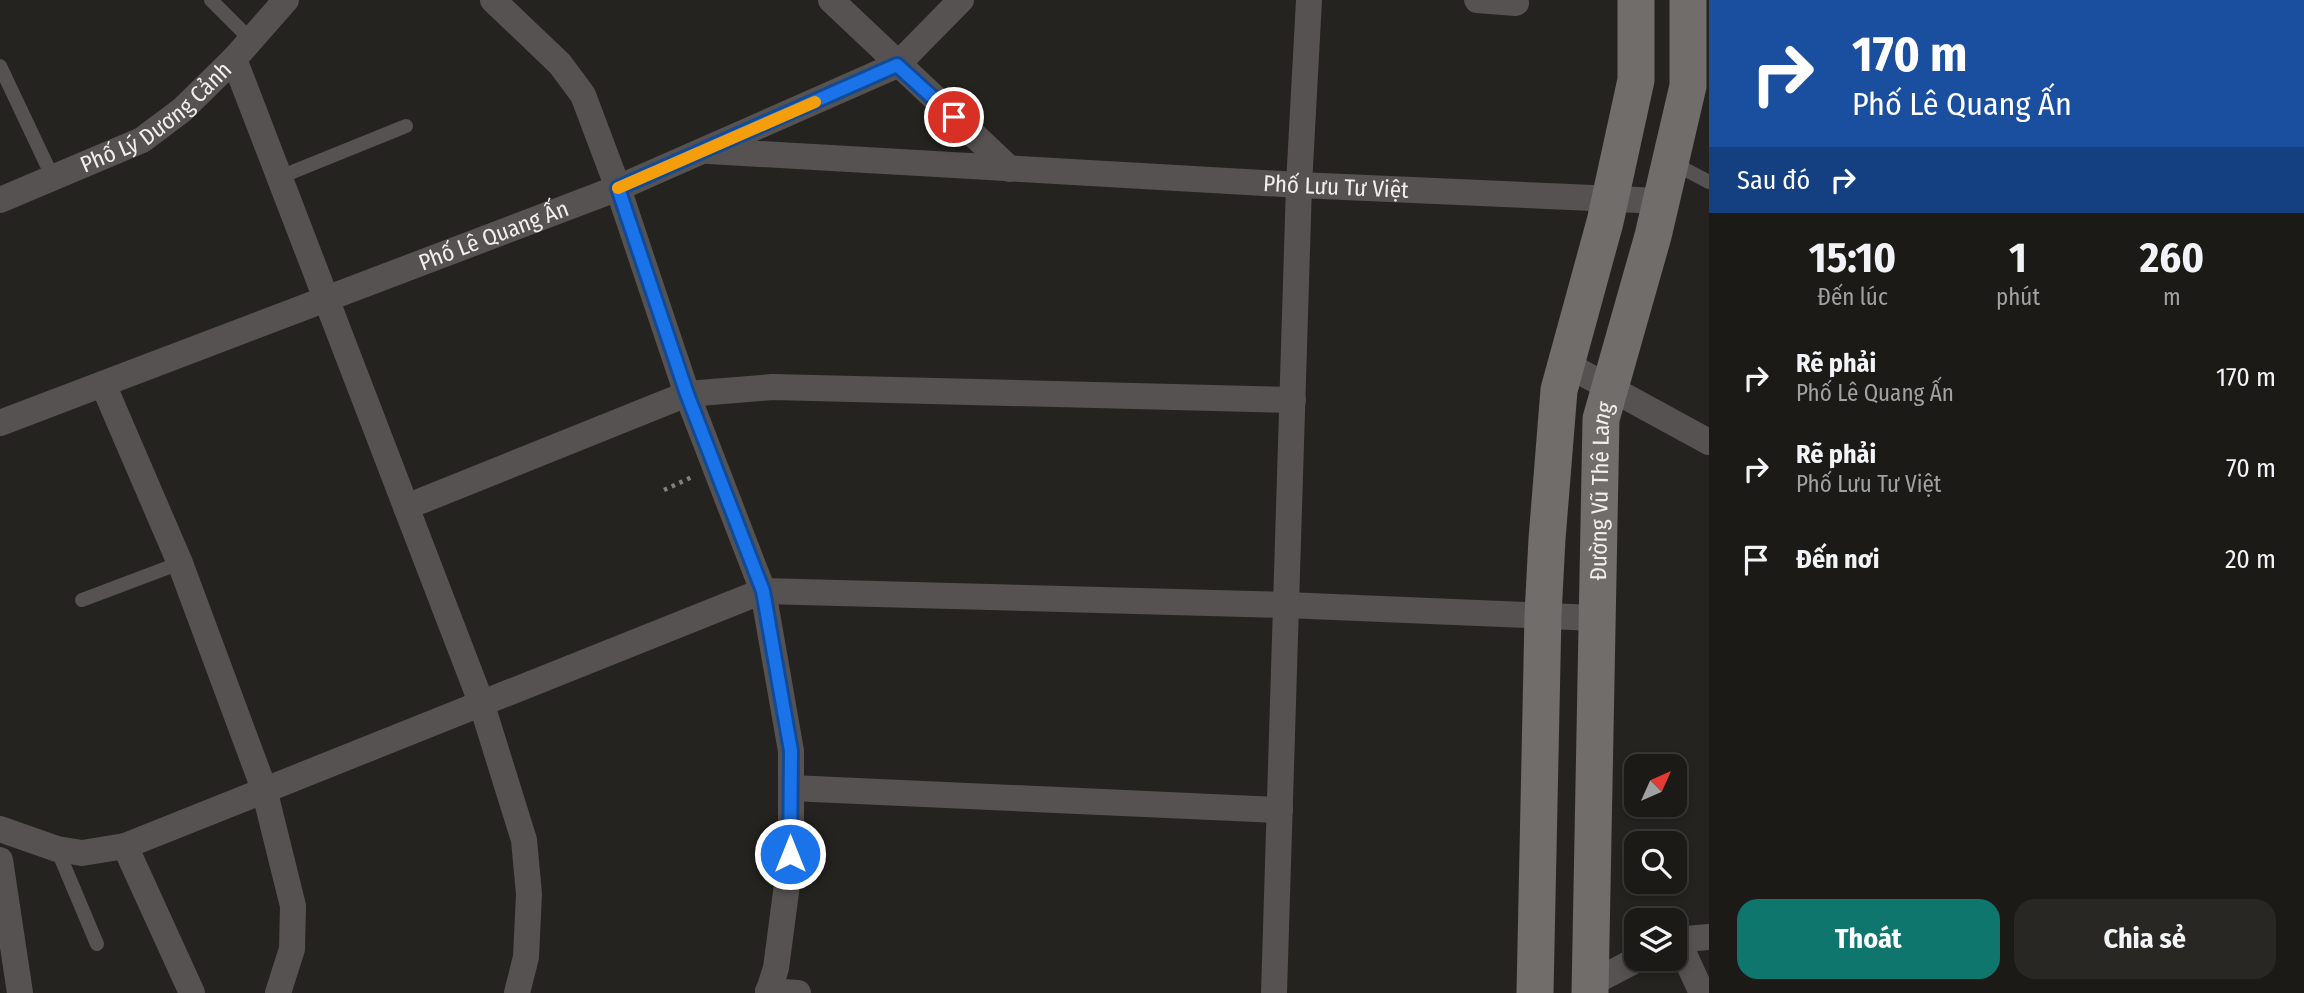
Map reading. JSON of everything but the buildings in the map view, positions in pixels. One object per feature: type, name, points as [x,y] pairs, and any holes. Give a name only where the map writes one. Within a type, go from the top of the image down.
[{"type":"street","name":"Phố Lý Dương Cảnh","points":[[0,200],[142,140],[182,110],[286,0]]},
{"type":"street","points":[[493,0],[560,64],[583,95],[618,188],[687,394],[763,591],[791,751],[790,854],[776,968],[768,992],[798,993]]},
{"type":"street","points":[[831,0],[1010,169]]},
{"type":"street","name":"Phố Lê Quang Ấn","points":[[0,423],[618,188],[897,65],[961,0]]},
{"type":"street","points":[[1274,993],[1299,185],[1308,0]]},
{"type":"street","points":[[1477,0],[1516,3]]},
{"type":"street","points":[[1535,993],[1547,538],[1559,390],[1609,199],[1636,80],[1636,0]]},
{"type":"street","name":"Đường Vũ Thê Lang","points":[[1590,989],[1601,419],[1661,201],[1699,36],[1688,0]]},
{"type":"street","points":[[242,49],[280,177],[481,702],[524,840],[529,894],[526,957],[517,993]]},
{"type":"street","name":"Phố Lưu Tư Việt","points":[[704,150],[1299,185],[1661,201]]},
{"type":"street","points":[[1566,364],[1709,442]]},
{"type":"street","points":[[103,384],[180,563],[264,789],[293,906],[292,949],[278,993]]},
{"type":"street","points":[[406,507],[687,394],[774,387],[1293,400]]},
{"type":"street","points":[[0,829],[57,849],[82,853],[125,846],[763,591],[1286,605],[1596,618]]},
{"type":"street","points":[[791,788],[1280,810]]},
{"type":"street","points":[[125,846],[192,993]]},
{"type":"street","points":[[0,860],[20,993]]},
{"type":"street","points":[[1687,938],[1709,937]]},
{"type":"street","points":[[1687,962],[1702,993]]},
{"type":"street","points":[[1590,989],[1624,968]]},
{"type":"lane","points":[[211,0],[242,49]]},
{"type":"lane","points":[[0,66],[53,178]]},
{"type":"lane","points":[[280,177],[406,126]]},
{"type":"lane","points":[[1670,162],[1709,182]]},
{"type":"lane","points":[[82,600],[180,563]]},
{"type":"lane","points":[[57,849],[97,944]]},
{"type":"slow traffic","points":[[618,188],[815,102]]},
{"type":"route","points":[[790,854],[791,751],[763,591],[687,394],[618,188],[897,65],[954,117]]}]
